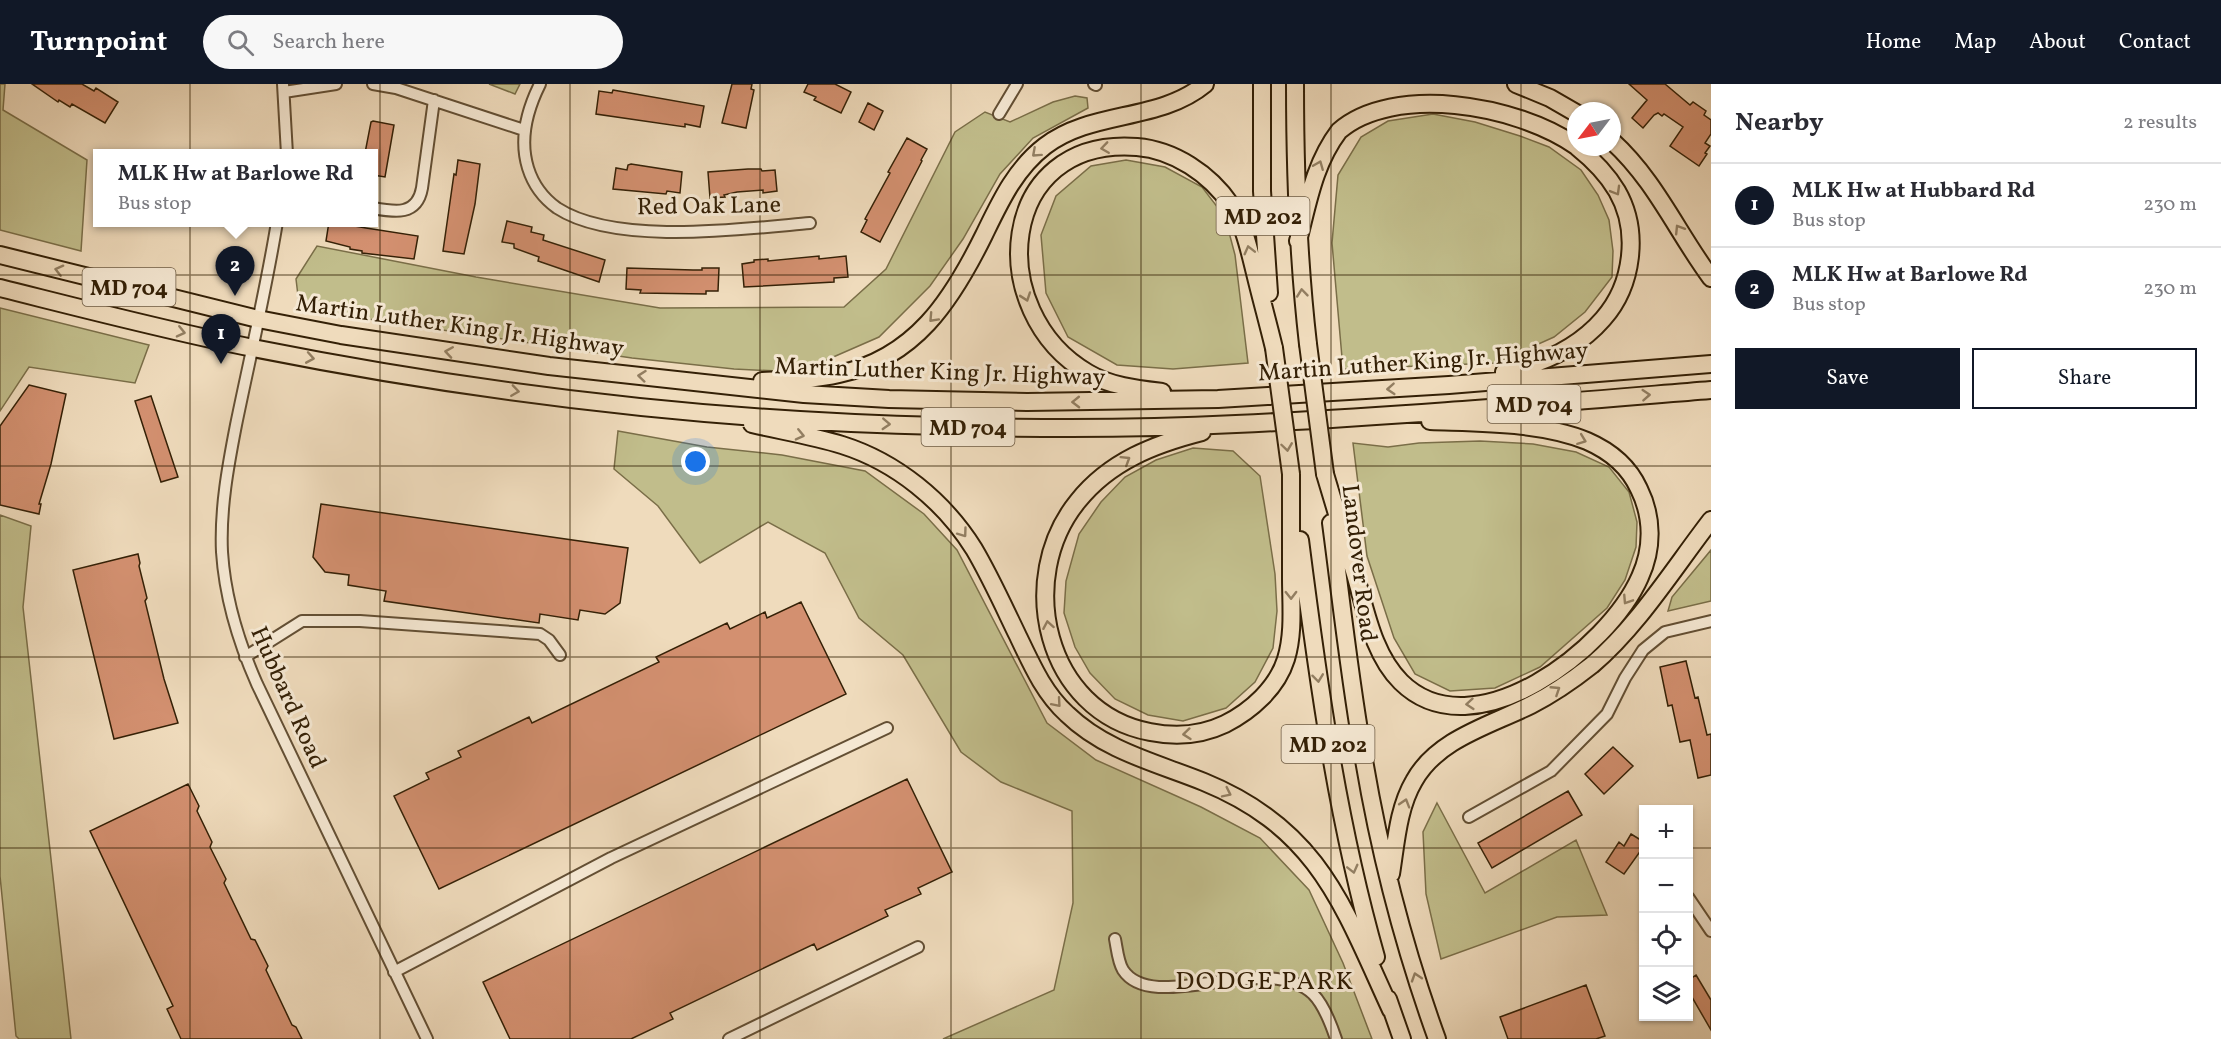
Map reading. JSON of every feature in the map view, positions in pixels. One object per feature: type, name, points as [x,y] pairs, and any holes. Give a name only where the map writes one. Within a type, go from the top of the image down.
[{"type":"main road","points":[[700,382],[800,380],[826,377],[860,368],[890,353],[920,331],[950,298],[965,274],[1007,189],[1038,151],[1077,129],[1173,104],[1205,84]]},
{"type":"main road","name":"MD 202","points":[[1262,84],[1264,231],[1274,348],[1321,702],[1339,809],[1365,919],[1391,1010],[1402,1039]]},
{"type":"main road","name":"Landover Road","points":[[1295,84],[1298,242],[1308,344],[1362,748],[1389,880],[1437,1039]]},
{"type":"main road","points":[[1516,84],[1567,108]]},
{"type":"main road","points":[[1298,242],[1322,157],[1340,129],[1349,120],[1360,111],[1386,98],[1400,95],[1434,95],[1482,102],[1539,122],[1567,140]]},
{"type":"main road","points":[[1218,399],[1135,388],[1099,380],[1074,364],[1044,332],[1023,291],[1018,246],[1022,218],[1039,186],[1048,176],[1080,154],[1117,147],[1156,150],[1181,160],[1203,174],[1230,204],[1243,228],[1274,348]]},
{"type":"main road","points":[[1621,149],[1647,179],[1711,278]]},
{"type":"main road","points":[[1449,385],[1521,368],[1568,349],[1604,318],[1621,291],[1629,263],[1630,233],[1623,204],[1609,180],[1589,156]]},
{"type":"main road","name":"Martin Luther King Jr. Highway","points":[[0,255],[258,319],[341,335],[502,359],[804,394],[889,399],[1027,402],[1218,399],[1449,385],[1711,364]]},
{"type":"main road","name":"Martin Luther King Jr. Highway","points":[[0,288],[252,348],[552,396],[702,412],[938,426],[1074,428],[1234,424],[1357,417],[1711,390]]},
{"type":"main road","points":[[702,412],[843,446],[885,465],[926,493],[953,519],[974,549],[1036,673],[1056,703],[1078,724],[1103,742],[1233,795],[1264,813],[1293,837],[1318,866],[1339,899],[1391,1010]]},
{"type":"main road","points":[[1325,474],[1379,649],[1402,683],[1423,698],[1448,705],[1473,705],[1500,698],[1530,686],[1561,668],[1587,647],[1611,622],[1635,588],[1648,553],[1650,541],[1648,517],[1637,484],[1623,465],[1606,451],[1587,441],[1565,434],[1514,426],[1357,417]]},
{"type":"main road","points":[[1234,424],[1162,443],[1133,456],[1085,492],[1061,529],[1055,543],[1048,574],[1045,606],[1047,622],[1059,662],[1074,686],[1093,706],[1116,721],[1140,730],[1182,735],[1208,730],[1232,721],[1253,706],[1269,689],[1286,659],[1291,628],[1291,474]]},
{"type":"main road","points":[[1389,880],[1405,801],[1414,780],[1422,769],[1449,745],[1546,697],[1592,665],[1624,632],[1711,520]]},
{"type":"street","points":[[287,149],[284,88],[336,84]]},
{"type":"street","points":[[373,84],[396,88],[524,130]]},
{"type":"street","name":"Red Oak Lane","points":[[540,84],[530,104],[524,130],[526,163],[536,187],[556,207],[599,225],[657,231],[721,230],[810,223]]},
{"type":"street","points":[[999,114],[1017,84]]},
{"type":"street","points":[[378,209],[399,211],[410,208],[418,201],[422,188],[434,100]]},
{"type":"street","name":"Hubbard Road","points":[[277,227],[228,470],[222,532],[229,601],[235,630],[245,657],[427,1039]]},
{"type":"street","points":[[245,657],[302,621],[360,621],[540,634],[549,640],[560,655]]},
{"type":"street","points":[[1469,818],[1551,771],[1606,714],[1643,650],[1665,632],[1711,621]]},
{"type":"street","points":[[394,972],[611,858],[887,728]]},
{"type":"street","points":[[1693,903],[1711,931]]},
{"type":"street","points":[[1115,939],[1122,968],[1128,976],[1150,986],[1186,986],[1235,979],[1274,978],[1285,979],[1301,986],[1313,994],[1320,1004],[1336,1039]]},
{"type":"street","points":[[729,1039],[918,948]]},
{"type":"shaded area","points":[[0,84],[5,84],[3,110],[87,160],[81,251],[0,230]]},
{"type":"shaded area","points":[[489,84],[520,84],[515,94]]},
{"type":"shaded area","points":[[1075,96],[1087,98],[1088,108],[1033,138],[1000,174],[963,239],[930,286],[879,337],[799,372],[734,369],[632,358],[341,315],[299,304],[296,279],[317,246],[476,277],[660,308],[844,307],[886,269],[955,132],[985,112],[1010,122],[1053,102]]},
{"type":"shaded area","points":[[1433,114],[1475,122],[1520,136],[1549,147],[1581,170],[1598,195],[1609,220],[1613,251],[1612,277],[1585,312],[1554,337],[1496,363],[1343,369],[1332,243],[1338,175],[1361,137],[1388,121]]},
{"type":"shaded area","points":[[1126,160],[1165,167],[1202,187],[1225,217],[1235,255],[1248,363],[1173,369],[1117,365],[1068,337],[1046,293],[1041,235],[1056,196],[1091,166]]},
{"type":"shaded area","points":[[0,308],[149,345],[135,383],[29,367],[0,411]]},
{"type":"shaded area","points":[[618,431],[707,447],[782,455],[865,471],[924,514],[957,550],[1047,723],[1096,760],[1201,807],[1260,838],[1309,890],[1343,963],[1372,1039],[943,1039],[1054,990],[1073,903],[1072,811],[1001,782],[961,752],[903,655],[859,618],[825,553],[768,522],[700,563],[658,506],[614,469]]},
{"type":"shaded area","points":[[1480,441],[1533,444],[1576,452],[1609,467],[1629,492],[1637,522],[1636,547],[1625,580],[1607,608],[1540,667],[1495,688],[1450,691],[1415,674],[1394,638],[1367,556],[1353,443],[1388,447],[1419,443]]},
{"type":"shaded area","points":[[1193,448],[1233,451],[1260,476],[1275,574],[1277,611],[1273,648],[1255,682],[1226,708],[1183,721],[1148,715],[1115,699],[1090,673],[1075,647],[1064,613],[1066,581],[1079,534],[1101,502],[1125,477],[1156,460]]},
{"type":"shaded area","points":[[0,515],[31,526],[23,607],[71,1039],[19,1039],[16,1036],[0,876]]},
{"type":"shaded area","points":[[1711,550],[1711,601],[1668,611],[1672,597]]},
{"type":"shaded area","points":[[1437,803],[1485,893],[1576,840],[1607,915],[1557,917],[1441,959],[1426,894],[1423,832]]},
{"type":"building","points":[[32,84],[82,84],[94,91],[96,88],[118,102],[105,123],[72,104],[70,107],[59,100],[58,102]]},
{"type":"building","points":[[732,84],[752,84],[751,89],[754,90],[746,128],[722,123]]},
{"type":"building","points":[[808,84],[835,84],[851,92],[841,113],[814,100],[816,97],[804,92]]},
{"type":"building","points":[[1629,84],[1665,84],[1690,105],[1693,102],[1706,111],[1704,115],[1711,120],[1711,134],[1705,143],[1710,146],[1699,166],[1670,146],[1683,127],[1664,114],[1654,115],[1643,128],[1632,118],[1647,100]]},
{"type":"building","points":[[613,90],[704,106],[700,127],[685,124],[685,127],[596,114],[599,91],[612,93]]},
{"type":"building","points":[[868,103],[883,111],[874,130],[859,122]]},
{"type":"building","points":[[371,122],[394,125],[385,177],[378,176],[378,149],[366,149]]},
{"type":"building","points":[[907,138],[927,149],[880,242],[861,232],[867,220],[865,219],[890,173],[888,172]]},
{"type":"building","points":[[458,160],[480,164],[475,204],[464,254],[443,251]]},
{"type":"building","points":[[628,165],[682,172],[680,193],[667,191],[666,194],[613,189],[616,168],[627,170]]},
{"type":"building","points":[[748,169],[775,170],[777,191],[737,192],[724,195],[725,197],[710,198],[708,172]]},
{"type":"building","points":[[507,221],[532,227],[531,232],[544,235],[543,240],[605,260],[599,282],[538,261],[539,257],[514,248],[514,244],[502,242]]},
{"type":"building","points":[[328,227],[360,227],[418,236],[414,259],[362,253],[350,247],[326,241]]},
{"type":"building","points":[[819,256],[819,259],[846,256],[848,277],[834,278],[834,282],[744,287],[742,264],[754,262],[754,260],[768,259],[768,261]]},
{"type":"building","points":[[627,268],[702,270],[702,268],[719,268],[718,291],[706,291],[706,294],[640,293],[641,290],[626,289]]},
{"type":"building","points":[[29,385],[66,394],[51,464],[39,504],[41,504],[39,514],[0,505],[0,426]]},
{"type":"building","points":[[151,396],[178,477],[161,482],[135,401]]},
{"type":"building","points":[[321,504],[628,548],[620,603],[605,614],[580,610],[578,620],[540,614],[539,623],[384,601],[386,591],[348,585],[349,575],[325,572],[313,557]]},
{"type":"building","points":[[138,554],[147,598],[145,601],[164,679],[178,723],[114,739],[73,570]]},
{"type":"building","points":[[801,602],[846,694],[439,889],[394,796],[429,779],[426,773],[461,757],[458,751],[529,717],[532,723],[659,662],[656,657],[727,623],[730,629],[765,612],[767,618]]},
{"type":"building","points":[[1686,661],[1707,735],[1711,734],[1711,775],[1698,778],[1690,740],[1680,742],[1672,705],[1668,706],[1660,667]]},
{"type":"building","points":[[1613,747],[1633,766],[1604,794],[1585,774]]},
{"type":"building","points":[[907,779],[952,872],[918,888],[921,894],[885,910],[888,916],[817,950],[814,944],[670,1013],[673,1019],[631,1039],[510,1039],[483,982]]},
{"type":"building","points":[[188,784],[199,806],[197,811],[212,842],[210,847],[226,879],[224,883],[251,939],[255,940],[268,966],[266,970],[292,1025],[296,1027],[302,1039],[181,1039],[167,1009],[173,1006],[90,831]]},
{"type":"building","points":[[1568,791],[1582,815],[1492,868],[1478,843]]},
{"type":"building","points":[[1631,834],[1639,839],[1639,853],[1624,874],[1606,862],[1619,842],[1624,846]]},
{"type":"building","points":[[1696,975],[1711,1000],[1711,1030],[1693,999],[1693,977]]},
{"type":"building","points":[[1586,985],[1605,1036],[1596,1039],[1508,1039],[1500,1017]]},
{"type":"place","name":"MLK Hw at Barlowe Rd","points":[[235,296]]},
{"type":"place","name":"MLK Hw at Hubbard Rd","points":[[221,364]]},
{"type":"district","name":"DODGE PARK","points":[[1265,980]]}]
